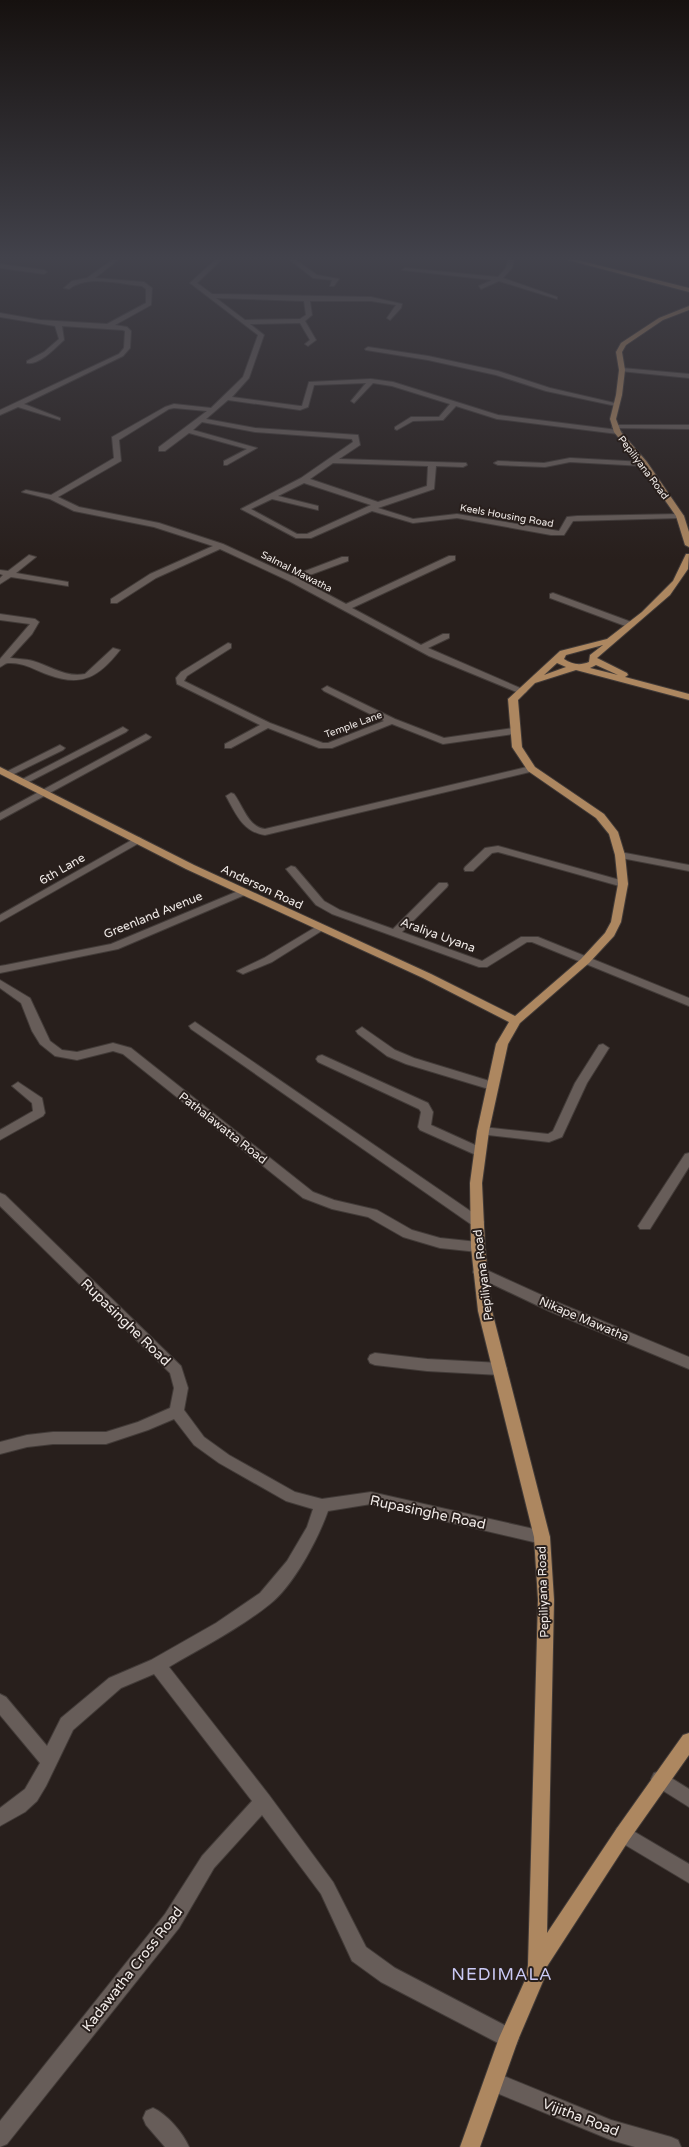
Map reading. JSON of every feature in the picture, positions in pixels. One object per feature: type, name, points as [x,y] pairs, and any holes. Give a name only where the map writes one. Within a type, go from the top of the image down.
[{"type":"main road","name":"Pepiliyana Road","points":[[620,360],[622,370],[619,395],[613,419],[617,429],[644,464],[680,516],[689,545]]},
{"type":"main road","points":[[532,683],[587,666],[608,646],[610,641],[665,595],[687,569],[689,556]]},
{"type":"main road","name":"Pepiliyana Road","points":[[537,1965],[546,1600],[542,1537],[485,1311],[478,1247],[476,1183],[483,1131],[502,1044],[516,1021],[585,961],[610,934],[616,922],[623,884],[620,856],[614,834],[600,816],[531,768],[517,747],[514,731],[513,699],[563,653],[610,641]]},
{"type":"main road","points":[[570,651],[590,654],[593,659],[635,682]]},
{"type":"main road","points":[[560,657],[560,660],[568,666],[689,697]]},
{"type":"main road","name":"Anderson Road","points":[[3,772],[44,794],[243,892],[427,976],[516,1021]]},
{"type":"main road","points":[[470,2147],[509,2038],[535,1980],[537,1965],[660,1779],[689,1741]]},
{"type":"street","points":[[28,362],[32,360]]},
{"type":"street","points":[[0,413],[19,406],[111,360]]},
{"type":"street","points":[[162,449],[188,431],[227,398],[246,378],[252,360]]},
{"type":"street","points":[[438,360],[498,373],[548,390],[616,404]]},
{"type":"street","points":[[622,370],[689,376]]},
{"type":"street","points":[[227,398],[300,408],[305,407],[311,383],[371,381],[393,384],[497,416],[617,429],[689,427]]},
{"type":"street","points":[[354,401],[371,381]]},
{"type":"street","points":[[397,428],[411,419],[441,420],[454,404]]},
{"type":"street","points":[[19,406],[58,419]]},
{"type":"street","points":[[52,497],[118,459],[115,439],[167,408],[174,406],[212,410]]},
{"type":"street","points":[[201,420],[255,430],[355,437],[357,443],[304,480],[245,508],[246,511],[296,536],[303,537],[375,506],[431,487],[432,463]]},
{"type":"street","points":[[188,431],[253,448],[227,463]]},
{"type":"street","points":[[498,463],[545,465],[552,462],[570,460],[644,464]]},
{"type":"street","points":[[331,461],[463,464]]},
{"type":"street","points":[[304,480],[375,506]]},
{"type":"street","name":"Salmal Mawatha","points":[[26,492],[52,497],[77,509],[156,524],[220,546],[292,579],[422,648],[522,692]]},
{"type":"street","points":[[270,496],[290,503],[314,508]]},
{"type":"street","name":"Keels Housing Road","points":[[375,506],[402,518],[418,521],[443,515],[457,516],[550,533],[561,533],[570,519],[577,518],[680,516]]},
{"type":"street","points":[[114,601],[153,576],[220,546]]},
{"type":"street","points":[[0,582],[4,573],[32,557]]},
{"type":"street","points":[[345,608],[452,558]]},
{"type":"street","points":[[292,579],[345,559]]},
{"type":"street","points":[[4,573],[65,584]]},
{"type":"street","points":[[553,596],[631,625]]},
{"type":"street","points":[[0,617],[36,622],[2,662]]},
{"type":"street","points":[[422,648],[446,636]]},
{"type":"street","name":"Temple Lane","points":[[228,646],[184,674],[180,678],[180,682],[268,725],[322,746],[329,746],[392,721],[444,741],[514,731]]},
{"type":"street","points":[[2,662],[30,663],[53,673],[79,678],[88,676],[116,650]]},
{"type":"street","points":[[327,689],[392,721]]},
{"type":"street","points":[[228,746],[268,725]]},
{"type":"street","points":[[22,782],[123,730]]},
{"type":"street","points":[[0,818],[146,737]]},
{"type":"street","points":[[3,772],[60,748]]},
{"type":"street","points":[[231,796],[251,830],[265,832],[531,768]]},
{"type":"street","name":"6th Lane","points":[[0,919],[137,840]]},
{"type":"street","points":[[469,869],[489,850],[498,849],[623,884]]},
{"type":"street","points":[[620,856],[689,868]]},
{"type":"street","name":"Araliya Uyana","points":[[291,868],[320,903],[336,912],[483,964],[525,938],[534,939],[585,961]]},
{"type":"street","points":[[395,933],[443,885]]},
{"type":"street","name":"Greenland Avenue","points":[[0,970],[70,957],[114,946],[243,892]]},
{"type":"street","points":[[244,971],[268,960],[319,928]]},
{"type":"street","points":[[585,961],[689,1002]]},
{"type":"street","name":"Pathalawatta Road","points":[[0,983],[26,1001],[38,1031],[46,1044],[59,1053],[77,1056],[113,1047],[127,1051],[308,1195],[332,1204],[372,1213],[408,1234],[440,1243],[478,1247]]},
{"type":"street","points":[[195,1026],[477,1222]]},
{"type":"street","points":[[362,1031],[391,1053],[410,1061],[492,1086]]},
{"type":"street","points":[[483,1131],[549,1138],[558,1134],[581,1083],[603,1048]]},
{"type":"street","points":[[322,1059],[424,1106],[427,1112],[424,1127],[480,1152]]},
{"type":"street","points":[[0,1136],[39,1114],[38,1101],[18,1086]]},
{"type":"street","points":[[645,1226],[689,1157]]},
{"type":"street","name":"Rupasinghe Road","points":[[0,1198],[176,1370],[180,1388],[177,1411],[200,1441],[224,1459],[291,1497],[322,1505],[371,1498],[542,1537]]},
{"type":"street","name":"Nikape Mawatha","points":[[480,1272],[554,1306],[689,1363]]},
{"type":"street","points":[[375,1359],[427,1365],[500,1368]]},
{"type":"street","points":[[0,1448],[27,1441],[53,1438],[106,1438],[143,1426],[177,1411]]},
{"type":"street","points":[[0,1817],[21,1806],[37,1790],[49,1760],[68,1724],[115,1683],[157,1664],[222,1628],[266,1598],[293,1566],[314,1528],[322,1505]]},
{"type":"street","points":[[157,1664],[263,1801],[327,1888],[359,1954],[388,1975],[509,2038]]},
{"type":"street","points":[[0,1702],[49,1760]]},
{"type":"street","points":[[660,1779],[689,1799]]},
{"type":"street","name":"Kadawatha Cross Road","points":[[0,2137],[172,1921],[208,1862],[263,1801]]},
{"type":"street","points":[[623,1834],[689,1874]]},
{"type":"street","name":"Vijitha Road","points":[[494,2082],[611,2130],[671,2147]]},
{"type":"street","points":[[153,2118],[179,2147]]},
{"type":"district","name":"NEDIMALA","points":[[502,1974]]}]
